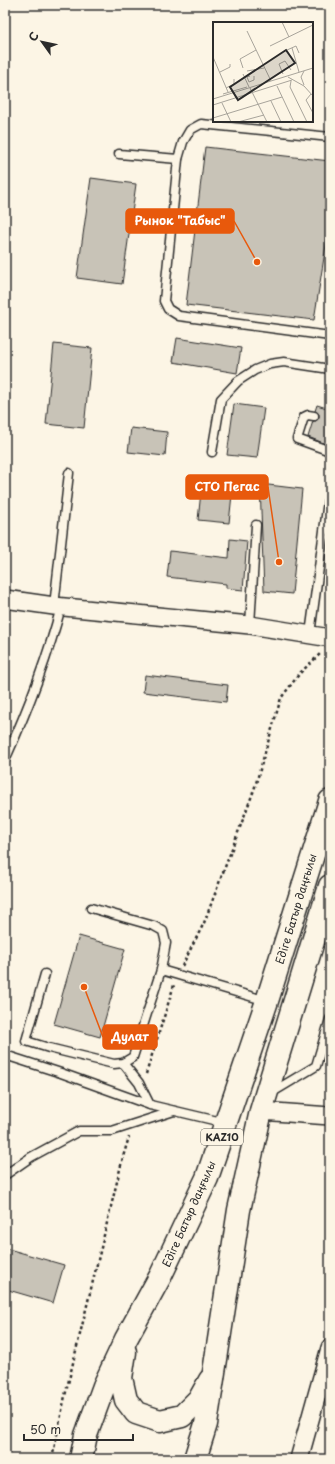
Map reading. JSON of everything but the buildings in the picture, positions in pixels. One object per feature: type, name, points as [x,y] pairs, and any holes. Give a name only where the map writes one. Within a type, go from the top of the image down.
[{"type":"main road","name":"Едіге Батыр даңғылы","points":[[81,1459],[86,1435],[104,1386],[126,1339],[161,1275],[207,1178],[267,1001],[330,801]]},
{"type":"main road","name":"KAZ10","points":[[195,1459],[206,1424],[239,1210],[263,1104],[330,886]]},
{"type":"main road","points":[[126,1339],[121,1378],[126,1400],[136,1413],[160,1421],[182,1416],[200,1398],[215,1371]]},
{"type":"street","points":[[5,599],[58,606],[250,625],[310,634],[328,644]]},
{"type":"street","points":[[263,1104],[330,1116]]},
{"type":"street","points":[[298,1459],[330,1348]]},
{"type":"lane","points":[[330,137],[201,124],[190,130],[183,142],[178,159],[164,301],[168,309],[179,316],[330,336]]},
{"type":"lane","points":[[119,154],[178,159]]},
{"type":"lane","points":[[212,452],[221,399],[238,381],[256,370],[270,364],[284,362],[330,368]]},
{"type":"lane","points":[[314,416],[308,415],[304,417],[297,439],[330,451]]},
{"type":"lane","points":[[5,760],[33,698],[53,640],[58,606],[69,473]]},
{"type":"lane","points":[[310,634],[330,495]]},
{"type":"lane","points":[[250,625],[256,525]]},
{"type":"lane","points":[[45,974],[26,1041],[114,1064],[123,1063],[133,1058],[161,970],[166,943],[163,931],[154,926],[91,908]]},
{"type":"lane","points":[[161,970],[267,1001]]},
{"type":"lane","points":[[263,1104],[316,1066],[330,1019]]},
{"type":"lane","points":[[5,1055],[150,1104],[226,1123]]},
{"type":"lane","points":[[123,1063],[150,1104]]},
{"type":"lane","points":[[5,1175],[31,1157],[79,1131],[112,1131],[176,1110]]},
{"type":"path","points":[[141,1089],[178,975],[204,923],[251,798],[281,698],[300,674],[328,644]]},
{"type":"path","points":[[52,1459],[65,1396],[119,1173],[133,1124]]},
{"type":"place","name":"Рынок \"Табыс\"","points":[[257,262]]},
{"type":"place","name":"СТО Пегас","points":[[279,562]]},
{"type":"place","name":"Дулат","points":[[84,987]]}]
